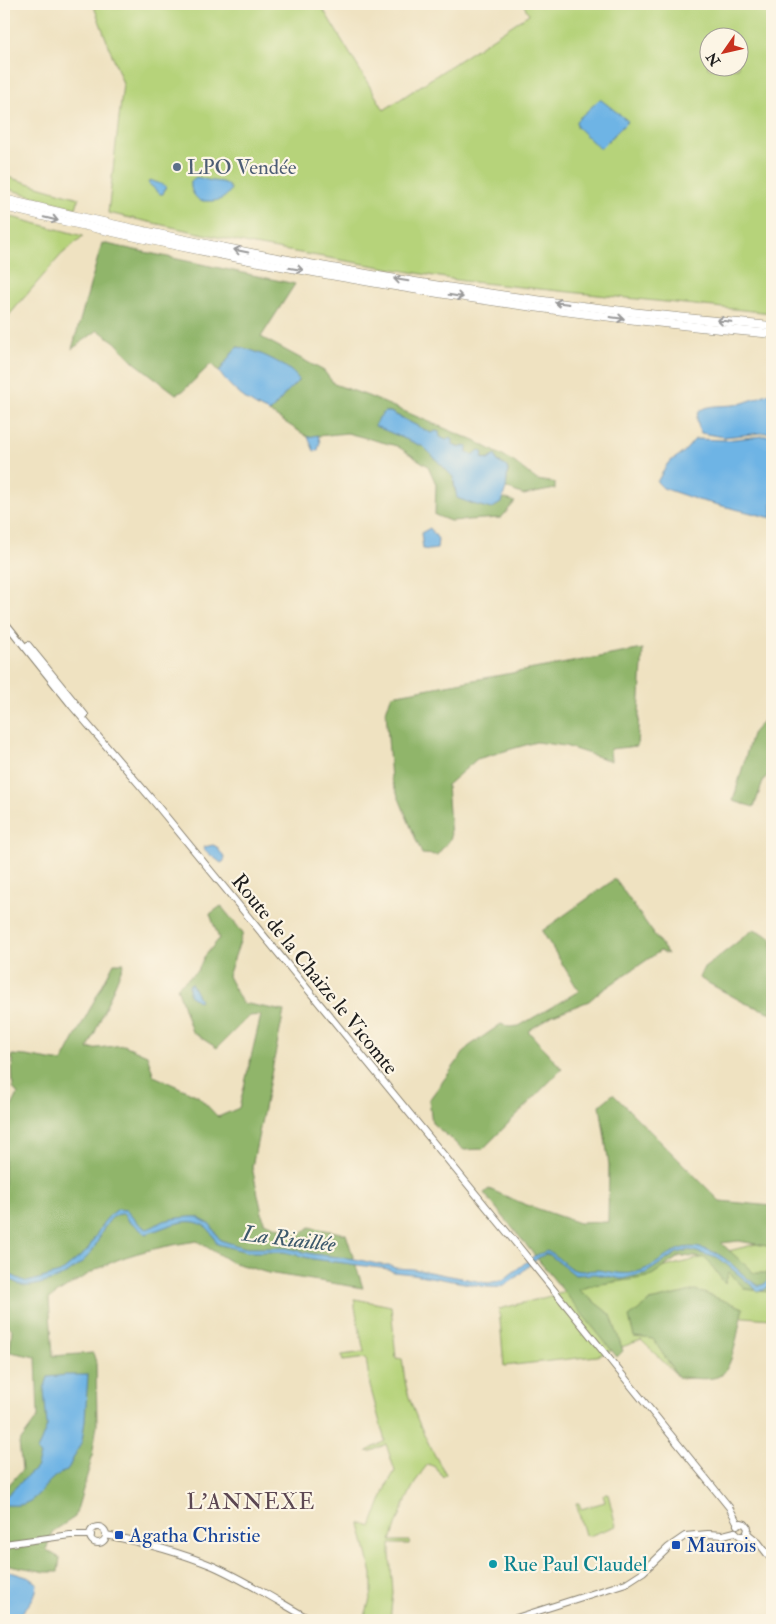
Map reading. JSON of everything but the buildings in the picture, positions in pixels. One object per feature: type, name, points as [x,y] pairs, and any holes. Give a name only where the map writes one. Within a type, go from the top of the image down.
[{"type":"highway","points":[[4,199],[192,241],[366,274],[558,302],[772,326]]},
{"type":"highway","points":[[4,207],[190,249],[397,287],[596,315],[772,334]]},
{"type":"main road","name":"Route de la Chaize le Vicomte","points":[[4,616],[80,708],[100,737]]},
{"type":"main road","name":"Route de la Chaize le Vicomte","points":[[4,621],[528,1258],[729,1506],[738,1524]]},
{"type":"main road","points":[[735,1532],[738,1524],[743,1523],[747,1526],[748,1533],[772,1560]]},
{"type":"main road","points":[[100,1527],[104,1529],[106,1535],[103,1541],[98,1543],[92,1539],[91,1534],[95,1528],[100,1527]]},
{"type":"main road","points":[[735,1532],[738,1536],[742,1537],[748,1533]]},
{"type":"main road","points":[[510,1620],[626,1583],[643,1572],[669,1547],[685,1536],[701,1534],[723,1536],[735,1532]]},
{"type":"main road","points":[[4,1544],[91,1534]]},
{"type":"main road","points":[[106,1535],[134,1540],[212,1566],[311,1620]]},
{"type":"green space","points":[[93,4],[320,4],[384,110],[529,14],[523,4],[772,4],[772,313],[463,281],[254,245],[108,213],[123,84]]},
{"type":"green space","points":[[4,176],[79,198],[76,208],[4,188]]},
{"type":"green space","points":[[4,215],[83,236],[61,255],[4,321]]},
{"type":"green space","points":[[102,243],[295,284],[261,337],[324,371],[334,384],[368,396],[477,442],[514,462],[537,480],[555,483],[555,489],[524,495],[506,488],[508,470],[506,466],[473,455],[390,412],[384,412],[378,420],[424,446],[453,477],[455,491],[501,503],[504,498],[515,502],[501,518],[450,521],[435,515],[436,484],[428,466],[397,446],[347,433],[308,437],[269,412],[299,380],[238,347],[219,372],[211,364],[183,391],[176,394],[134,362],[115,342],[98,330],[72,349]]},
{"type":"green space","points":[[643,649],[637,746],[610,749],[611,761],[565,746],[536,742],[477,759],[447,785],[451,838],[437,855],[422,854],[391,779],[386,711],[392,695]]},
{"type":"green space","points":[[772,710],[772,772],[764,779],[754,807],[733,801],[752,734]]},
{"type":"green space","points":[[615,879],[668,954],[660,951],[589,1001],[553,1015],[528,1031],[562,1069],[483,1149],[464,1150],[432,1123],[429,1100],[468,1047],[501,1024],[509,1027],[519,1026],[579,991],[542,931]]},
{"type":"green space","points":[[221,906],[243,933],[228,976],[242,1003],[284,1011],[252,1167],[264,1222],[300,1235],[310,1227],[346,1234],[363,1288],[268,1273],[231,1262],[197,1241],[127,1256],[99,1268],[49,1299],[53,1356],[93,1353],[96,1362],[97,1425],[91,1462],[75,1517],[52,1532],[46,1550],[60,1558],[58,1572],[46,1572],[4,1564],[4,1490],[22,1470],[19,1443],[38,1417],[36,1357],[10,1352],[12,1329],[4,1321],[4,1148],[7,1142],[9,1112],[18,1094],[13,1088],[12,1055],[62,1062],[114,963],[124,963],[88,1049],[124,1045],[147,1055],[154,1076],[198,1096],[218,1117],[239,1108],[261,1015],[249,1016],[217,1048],[192,1032],[177,987],[198,970],[204,957],[219,939],[210,914]]},
{"type":"green space","points":[[754,929],[772,938],[772,1013],[745,1003],[699,978],[703,969]]},
{"type":"green space","points":[[613,1094],[720,1201],[772,1206],[772,1247],[739,1241],[721,1243],[754,1273],[767,1273],[768,1292],[745,1289],[729,1272],[725,1284],[706,1258],[680,1256],[649,1277],[594,1285],[579,1290],[611,1315],[623,1351],[617,1357],[484,1193],[489,1189],[524,1204],[579,1223],[608,1222],[609,1165],[600,1105]]},
{"type":"green space","points":[[772,1240],[772,1319],[730,1316],[722,1375],[681,1379],[641,1340],[597,1356],[504,1366],[499,1309]]},
{"type":"green space","points":[[696,1290],[743,1308],[733,1354],[726,1370],[717,1377],[700,1379],[678,1377],[653,1339],[634,1337],[629,1317],[650,1301]]},
{"type":"green space","points":[[355,1299],[391,1306],[396,1358],[402,1359],[406,1386],[418,1422],[446,1474],[443,1477],[435,1467],[428,1464],[416,1480],[397,1522],[391,1541],[410,1541],[409,1544],[390,1544],[393,1592],[390,1620],[364,1620],[372,1592],[372,1574],[360,1524],[371,1527],[388,1483],[395,1471],[386,1444],[370,1452],[367,1451],[385,1441],[370,1386],[366,1358],[343,1361],[342,1355],[364,1352]]},
{"type":"green space","points":[[608,1494],[616,1526],[589,1536],[585,1535],[576,1503],[579,1503],[581,1509],[605,1502],[603,1495]]},
{"type":"water","points":[[600,99],[628,121],[600,149],[577,127],[576,121]]},
{"type":"water","points":[[196,177],[223,183],[231,189],[222,199],[200,201],[191,187],[191,181]]},
{"type":"water","points":[[150,180],[166,186],[163,194],[160,194],[148,183]]},
{"type":"water","points":[[238,347],[272,359],[289,369],[299,380],[269,412],[241,395],[219,372]]},
{"type":"water","points":[[770,393],[772,394],[772,432],[724,437],[701,433],[697,416],[704,408],[737,405]]},
{"type":"water","points":[[384,412],[390,412],[431,433],[439,432],[440,437],[446,440],[450,438],[453,440],[453,445],[459,448],[467,445],[467,452],[473,455],[479,450],[483,453],[482,458],[488,460],[495,455],[498,462],[506,466],[508,470],[506,488],[501,503],[491,509],[457,498],[453,477],[424,447],[375,426],[377,420]]},
{"type":"water","points":[[318,435],[320,442],[318,450],[314,451],[308,437]]},
{"type":"water","points":[[772,435],[772,518],[698,500],[663,488],[657,482],[668,463],[684,452],[695,439],[725,440]]},
{"type":"water","points":[[430,528],[438,539],[437,549],[423,549],[421,533]]},
{"type":"water","points":[[213,845],[217,847],[225,859],[223,862],[221,863],[203,849]]},
{"type":"water","points":[[191,983],[200,1000],[198,1001],[189,995],[189,985]]},
{"type":"water","points":[[118,1209],[126,1210],[138,1223],[147,1229],[169,1220],[198,1217],[210,1224],[220,1240],[247,1248],[286,1248],[488,1283],[503,1280],[534,1256],[547,1251],[575,1270],[624,1273],[640,1271],[650,1267],[673,1252],[688,1247],[699,1248],[718,1254],[757,1285],[764,1284],[772,1275],[772,1283],[764,1290],[758,1291],[720,1259],[690,1250],[677,1253],[646,1273],[622,1279],[595,1274],[575,1275],[550,1255],[546,1254],[534,1261],[505,1285],[487,1287],[393,1272],[388,1269],[313,1259],[284,1252],[247,1252],[217,1244],[208,1228],[199,1223],[177,1223],[146,1234],[128,1221],[124,1214],[112,1218],[90,1254],[75,1268],[63,1275],[51,1281],[32,1286],[20,1284],[4,1276],[4,1272],[27,1282],[60,1273],[87,1251],[103,1223]]},
{"type":"water","points":[[88,1375],[82,1441],[67,1471],[54,1477],[36,1497],[22,1505],[4,1505],[4,1498],[36,1468],[40,1456],[37,1451],[47,1426],[44,1389],[48,1377]]},
{"type":"water","points":[[4,1570],[30,1578],[37,1583],[33,1599],[16,1620],[4,1620]]},
{"type":"place","name":"LPO Vendée","points":[[177,167]]},
{"type":"place","name":"Agatha Christie","points":[[119,1535]]},
{"type":"place","name":"Maurois","points":[[676,1545]]},
{"type":"place","name":"Rue Paul Claudel","points":[[493,1564]]},
{"type":"district","name":"L'ANNEXE","points":[[251,1501]]},
{"type":"water label","name":"La Riaillée","points":[[289,1238]]}]
